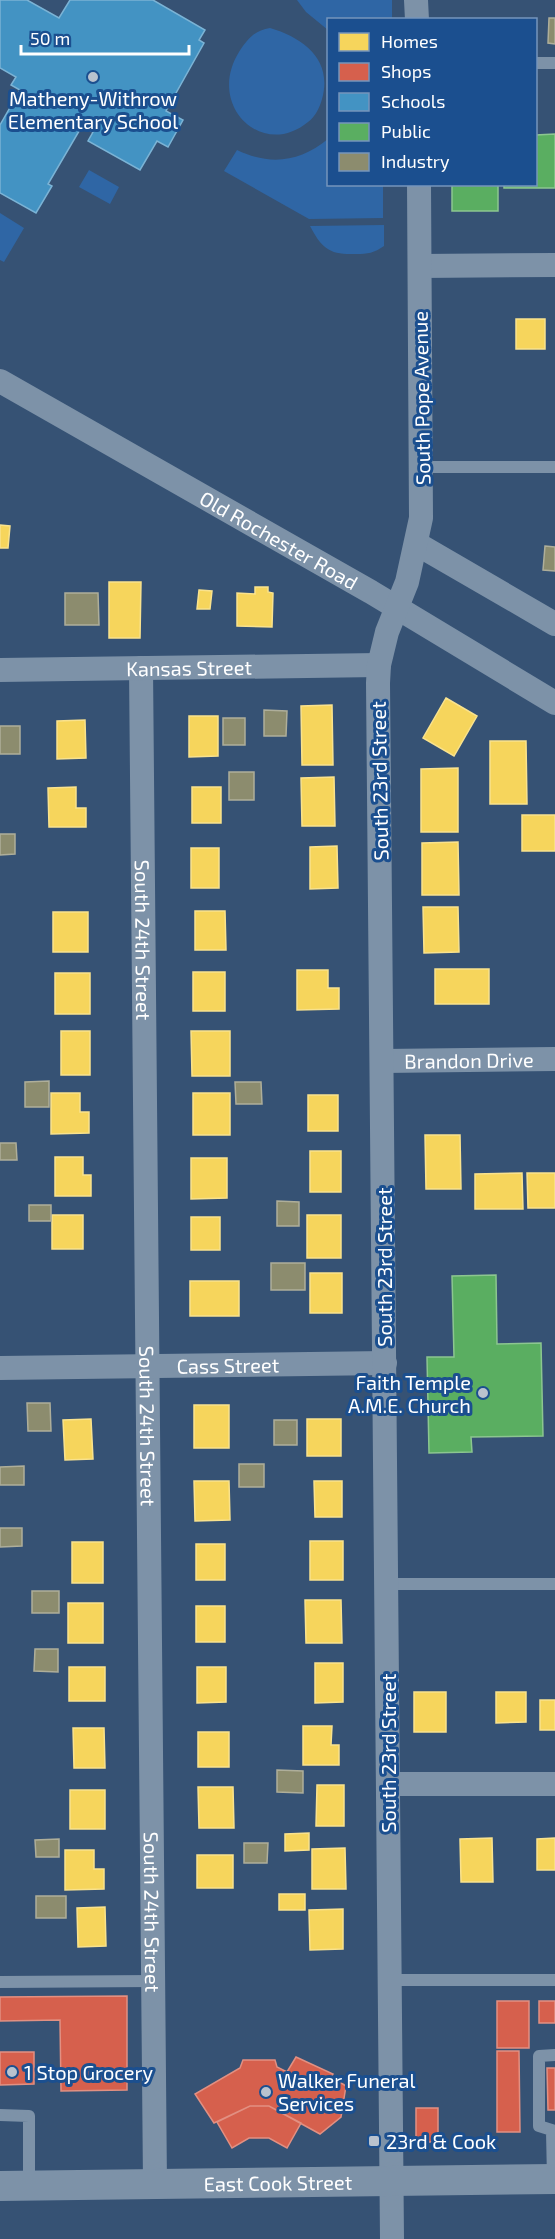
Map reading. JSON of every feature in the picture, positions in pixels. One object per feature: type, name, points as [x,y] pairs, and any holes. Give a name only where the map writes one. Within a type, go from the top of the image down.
[{"type":"street","points":[[416,0],[417,18]]},
{"type":"street","name":"South Pope Avenue","points":[[397,608],[408,582],[421,518],[419,186]]},
{"type":"street","points":[[420,266],[555,265]]},
{"type":"street","name":"Old Rochester Road","points":[[0,381],[397,608],[555,703]]},
{"type":"street","points":[[417,544],[555,624]]},
{"type":"street","name":"South 23rd Street","points":[[392,2239],[379,665],[387,632],[397,608]]},
{"type":"street","name":"Kansas Street","points":[[0,670],[379,665]]},
{"type":"street","name":"South 24th Street","points":[[141,668],[155,2184]]},
{"type":"street","name":"Brandon Drive","points":[[383,1061],[555,1059]]},
{"type":"street","name":"Cass Street","points":[[0,1368],[385,1363]]},
{"type":"street","points":[[388,1784],[555,1784]]},
{"type":"street","name":"East Cook Street","points":[[0,2186],[554,2179]]},
{"type":"lane","points":[[537,63],[555,63]]},
{"type":"lane","points":[[422,467],[555,466]]},
{"type":"lane","points":[[387,1584],[555,1584]]},
{"type":"lane","points":[[390,1980],[555,1980]]},
{"type":"lane","points":[[0,1982],[154,1982]]},
{"type":"lane","points":[[554,2179],[553,2131],[539,2126],[538,2056],[555,2055]]},
{"type":"lane","points":[[0,2115],[29,2116],[29,2185]]},
{"type":"shaded area","points":[[297,0],[392,0],[392,18],[327,18],[327,29],[306,12]]},
{"type":"shaded area","points":[[270,28],[294,38],[313,53],[323,73],[324,85],[320,105],[311,120],[290,132],[273,135],[257,131],[244,121],[234,107],[229,91],[231,72],[239,52],[252,36]]},
{"type":"shaded area","points":[[327,140],[327,186],[383,186],[383,218],[309,219],[224,171],[237,150],[273,160],[296,157]]},
{"type":"shaded area","points":[[89,170],[119,187],[110,204],[79,187]]},
{"type":"shaded area","points":[[0,213],[24,228],[4,262],[0,260]]},
{"type":"shaded area","points":[[384,225],[384,246],[374,252],[360,254],[333,252],[323,245],[310,226]]},
{"type":"building: Homes","points":[[516,319],[545,319],[545,349],[516,349]]},
{"type":"building: Homes","points":[[0,525],[10,526],[8,548],[0,548]]},
{"type":"building: Homes","points":[[109,582],[141,582],[140,638],[109,638]]},
{"type":"building: Homes","points":[[255,587],[268,587],[268,592],[273,593],[272,627],[237,626],[237,593],[255,594]]},
{"type":"building: Homes","points":[[199,590],[212,591],[210,609],[197,609]]},
{"type":"building: Homes","points":[[446,698],[477,716],[454,756],[423,738]]},
{"type":"building: Homes","points":[[332,705],[333,765],[302,765],[301,706]]},
{"type":"building: Homes","points":[[189,716],[218,716],[218,756],[189,757]]},
{"type":"building: Homes","points":[[85,720],[86,758],[57,759],[57,721]]},
{"type":"building: Homes","points":[[490,741],[526,741],[527,804],[490,804]]},
{"type":"building: Homes","points":[[458,768],[458,832],[421,832],[421,769]]},
{"type":"building: Homes","points":[[334,777],[335,826],[302,826],[301,778]]},
{"type":"building: Homes","points":[[76,787],[76,808],[86,808],[86,827],[49,827],[48,788]]},
{"type":"building: Homes","points":[[192,787],[221,787],[221,823],[192,823]]},
{"type":"building: Homes","points":[[522,815],[555,815],[555,851],[522,851]]},
{"type":"building: Homes","points":[[458,842],[459,895],[422,895],[422,843]]},
{"type":"building: Homes","points":[[337,846],[338,888],[310,889],[310,847]]},
{"type":"building: Homes","points":[[191,848],[219,848],[219,888],[191,888]]},
{"type":"building: Homes","points":[[423,907],[458,907],[459,952],[424,953]]},
{"type":"building: Homes","points":[[195,911],[225,911],[226,950],[195,950]]},
{"type":"building: Homes","points":[[53,912],[88,912],[88,952],[53,952]]},
{"type":"building: Homes","points":[[435,969],[489,969],[489,1004],[435,1004]]},
{"type":"building: Homes","points":[[297,970],[328,970],[328,988],[339,988],[339,1009],[297,1010]]},
{"type":"building: Homes","points":[[193,972],[225,972],[225,1011],[193,1011]]},
{"type":"building: Homes","points":[[55,973],[90,973],[90,1014],[55,1014]]},
{"type":"building: Homes","points":[[61,1031],[90,1031],[90,1075],[61,1075]]},
{"type":"building: Homes","points":[[191,1031],[230,1031],[230,1076],[192,1076]]},
{"type":"building: Homes","points":[[51,1093],[80,1093],[80,1112],[89,1112],[89,1133],[51,1134]]},
{"type":"building: Homes","points":[[193,1093],[230,1093],[230,1135],[193,1135]]},
{"type":"building: Homes","points":[[308,1095],[338,1095],[338,1131],[308,1131]]},
{"type":"building: Homes","points":[[425,1135],[460,1135],[461,1189],[426,1189]]},
{"type":"building: Homes","points":[[310,1151],[341,1151],[341,1192],[310,1192]]},
{"type":"building: Homes","points":[[55,1157],[83,1157],[83,1175],[91,1175],[91,1196],[55,1196]]},
{"type":"building: Homes","points":[[191,1158],[227,1158],[227,1198],[191,1199]]},
{"type":"building: Homes","points":[[522,1173],[523,1209],[475,1209],[475,1174]]},
{"type":"building: Homes","points":[[527,1173],[555,1173],[555,1208],[528,1208]]},
{"type":"building: Homes","points":[[52,1215],[83,1215],[83,1249],[52,1249]]},
{"type":"building: Homes","points":[[307,1215],[341,1215],[341,1258],[307,1258]]},
{"type":"building: Homes","points":[[191,1217],[220,1217],[220,1250],[191,1250]]},
{"type":"building: Homes","points":[[310,1273],[342,1273],[342,1313],[310,1313]]},
{"type":"building: Homes","points":[[190,1281],[239,1281],[239,1316],[190,1316]]},
{"type":"building: Homes","points":[[194,1405],[229,1405],[229,1448],[194,1448]]},
{"type":"building: Homes","points":[[91,1419],[93,1459],[65,1460],[63,1420]]},
{"type":"building: Homes","points":[[307,1419],[341,1419],[341,1456],[307,1456]]},
{"type":"building: Homes","points":[[194,1481],[229,1481],[230,1520],[195,1521]]},
{"type":"building: Homes","points":[[314,1481],[342,1481],[342,1517],[315,1517]]},
{"type":"building: Homes","points":[[310,1541],[343,1541],[343,1580],[310,1580]]},
{"type":"building: Homes","points":[[72,1542],[103,1542],[103,1583],[72,1583]]},
{"type":"building: Homes","points":[[196,1544],[225,1544],[225,1580],[196,1580]]},
{"type":"building: Homes","points":[[305,1600],[341,1600],[342,1643],[306,1643]]},
{"type":"building: Homes","points":[[68,1603],[103,1603],[103,1643],[68,1643]]},
{"type":"building: Homes","points":[[196,1606],[225,1606],[225,1642],[196,1642]]},
{"type":"building: Homes","points":[[315,1663],[343,1663],[343,1702],[315,1703]]},
{"type":"building: Homes","points":[[69,1667],[105,1667],[105,1701],[69,1701]]},
{"type":"building: Homes","points":[[197,1667],[226,1667],[226,1702],[197,1703]]},
{"type":"building: Homes","points":[[414,1692],[446,1692],[446,1732],[414,1732]]},
{"type":"building: Homes","points":[[496,1692],[526,1692],[526,1722],[496,1723]]},
{"type":"building: Homes","points":[[540,1700],[555,1700],[555,1730],[540,1730]]},
{"type":"building: Homes","points":[[303,1726],[332,1726],[331,1745],[339,1745],[339,1765],[303,1765]]},
{"type":"building: Homes","points":[[73,1728],[104,1728],[105,1768],[74,1768]]},
{"type":"building: Homes","points":[[198,1732],[229,1732],[229,1767],[198,1767]]},
{"type":"building: Homes","points":[[317,1785],[344,1785],[344,1826],[316,1826]]},
{"type":"building: Homes","points":[[198,1787],[233,1787],[234,1828],[199,1828]]},
{"type":"building: Homes","points":[[70,1790],[105,1790],[105,1829],[70,1829]]},
{"type":"building: Homes","points":[[309,1833],[309,1850],[285,1851],[285,1834]]},
{"type":"building: Homes","points":[[492,1838],[493,1882],[461,1882],[460,1839]]},
{"type":"building: Homes","points":[[555,1838],[555,1870],[537,1870],[537,1839]]},
{"type":"building: Homes","points":[[345,1848],[346,1889],[312,1889],[312,1849]]},
{"type":"building: Homes","points":[[65,1850],[94,1850],[94,1869],[104,1869],[104,1889],[65,1890]]},
{"type":"building: Homes","points":[[197,1855],[233,1855],[233,1888],[197,1888]]},
{"type":"building: Homes","points":[[279,1894],[305,1894],[305,1910],[279,1910]]},
{"type":"building: Homes","points":[[105,1907],[106,1946],[78,1947],[77,1908]]},
{"type":"building: Homes","points":[[343,1909],[343,1949],[310,1950],[309,1910]]},
{"type":"building: Shops","points":[[127,1996],[127,2090],[61,2091],[60,2020],[0,2021],[0,1997]]},
{"type":"building: Shops","points":[[497,2001],[529,2001],[529,2048],[497,2048]]},
{"type":"building: Shops","points":[[539,2001],[555,2001],[555,2023],[539,2023]]},
{"type":"building: Shops","points":[[497,2051],[519,2051],[520,2132],[497,2132]]},
{"type":"building: Shops","points":[[0,2052],[34,2052],[34,2084],[0,2085]]},
{"type":"building: Shops","points":[[296,2057],[333,2074],[331,2077],[346,2086],[341,2117],[320,2134],[269,2106],[250,2106],[214,2123],[195,2094],[240,2068],[243,2060],[275,2060],[277,2067],[287,2072]]},
{"type":"building: Shops","points":[[547,2068],[555,2068],[555,2110],[548,2110]]},
{"type":"building: Shops","points":[[250,2106],[269,2106],[301,2123],[287,2148],[269,2138],[249,2138],[232,2148],[217,2122]]},
{"type":"building: Shops","points":[[416,2108],[438,2108],[438,2142],[416,2142]]},
{"type":"building: Schools","points":[[0,0],[27,0],[59,18],[70,0],[153,0],[205,30],[199,40],[204,43],[166,111],[183,120],[168,147],[157,141],[140,170],[88,141],[93,132],[82,126],[48,184],[52,186],[36,213],[0,193],[0,125],[20,90],[11,85],[16,77],[0,68]]},
{"type":"building: Public","points":[[555,134],[555,188],[504,188],[504,186],[537,186],[537,135]]},
{"type":"building: Public","points":[[452,186],[498,186],[498,211],[452,211]]},
{"type":"building: Public","points":[[496,1275],[497,1344],[541,1343],[543,1436],[471,1437],[472,1452],[429,1453],[427,1357],[454,1357],[452,1276]]},
{"type":"building: Industry","points":[[549,18],[555,18],[555,44],[548,43]]},
{"type":"building: Industry","points":[[545,546],[555,547],[555,571],[543,570]]},
{"type":"building: Industry","points":[[65,593],[98,593],[99,625],[65,625]]},
{"type":"building: Industry","points":[[264,710],[287,711],[286,736],[264,736]]},
{"type":"building: Industry","points":[[223,718],[245,718],[245,745],[223,745]]},
{"type":"building: Industry","points":[[0,726],[20,726],[20,754],[0,754]]},
{"type":"building: Industry","points":[[229,772],[254,772],[254,800],[229,800]]},
{"type":"building: Industry","points":[[0,834],[15,834],[15,854],[0,855]]},
{"type":"building: Industry","points":[[49,1081],[49,1107],[25,1107],[25,1082]]},
{"type":"building: Industry","points":[[235,1082],[261,1082],[262,1104],[236,1104]]},
{"type":"building: Industry","points":[[0,1143],[16,1143],[17,1160],[0,1160]]},
{"type":"building: Industry","points":[[277,1201],[299,1202],[299,1226],[277,1226]]},
{"type":"building: Industry","points":[[29,1205],[51,1205],[51,1221],[29,1221]]},
{"type":"building: Industry","points":[[271,1263],[305,1263],[305,1290],[271,1290]]},
{"type":"building: Industry","points":[[27,1403],[50,1403],[51,1431],[28,1431]]},
{"type":"building: Industry","points":[[274,1420],[297,1420],[297,1445],[274,1445]]},
{"type":"building: Industry","points":[[239,1464],[264,1464],[264,1487],[239,1487]]},
{"type":"building: Industry","points":[[24,1466],[24,1485],[0,1485],[0,1467]]},
{"type":"building: Industry","points":[[0,1528],[22,1528],[22,1546],[0,1547]]},
{"type":"building: Industry","points":[[32,1591],[59,1591],[59,1613],[32,1613]]},
{"type":"building: Industry","points":[[35,1649],[58,1649],[58,1672],[34,1671]]},
{"type":"building: Industry","points":[[277,1770],[303,1771],[303,1793],[277,1792]]},
{"type":"building: Industry","points":[[59,1839],[59,1857],[36,1857],[35,1840]]},
{"type":"building: Industry","points":[[244,1843],[268,1843],[267,1863],[244,1863]]},
{"type":"building: Industry","points":[[36,1896],[66,1896],[66,1918],[36,1918]]},
{"type":"place","name":"Matheny-Withrow Elementary School","points":[[93,77]]},
{"type":"place","name":"Faith Temple A.M.E. Church","points":[[483,1393]]},
{"type":"place","name":"1 Stop Grocery","points":[[12,2072]]},
{"type":"place","name":"Walker Funeral Services","points":[[266,2092]]},
{"type":"place","name":"23rd & Cook","points":[[374,2141]]}]
